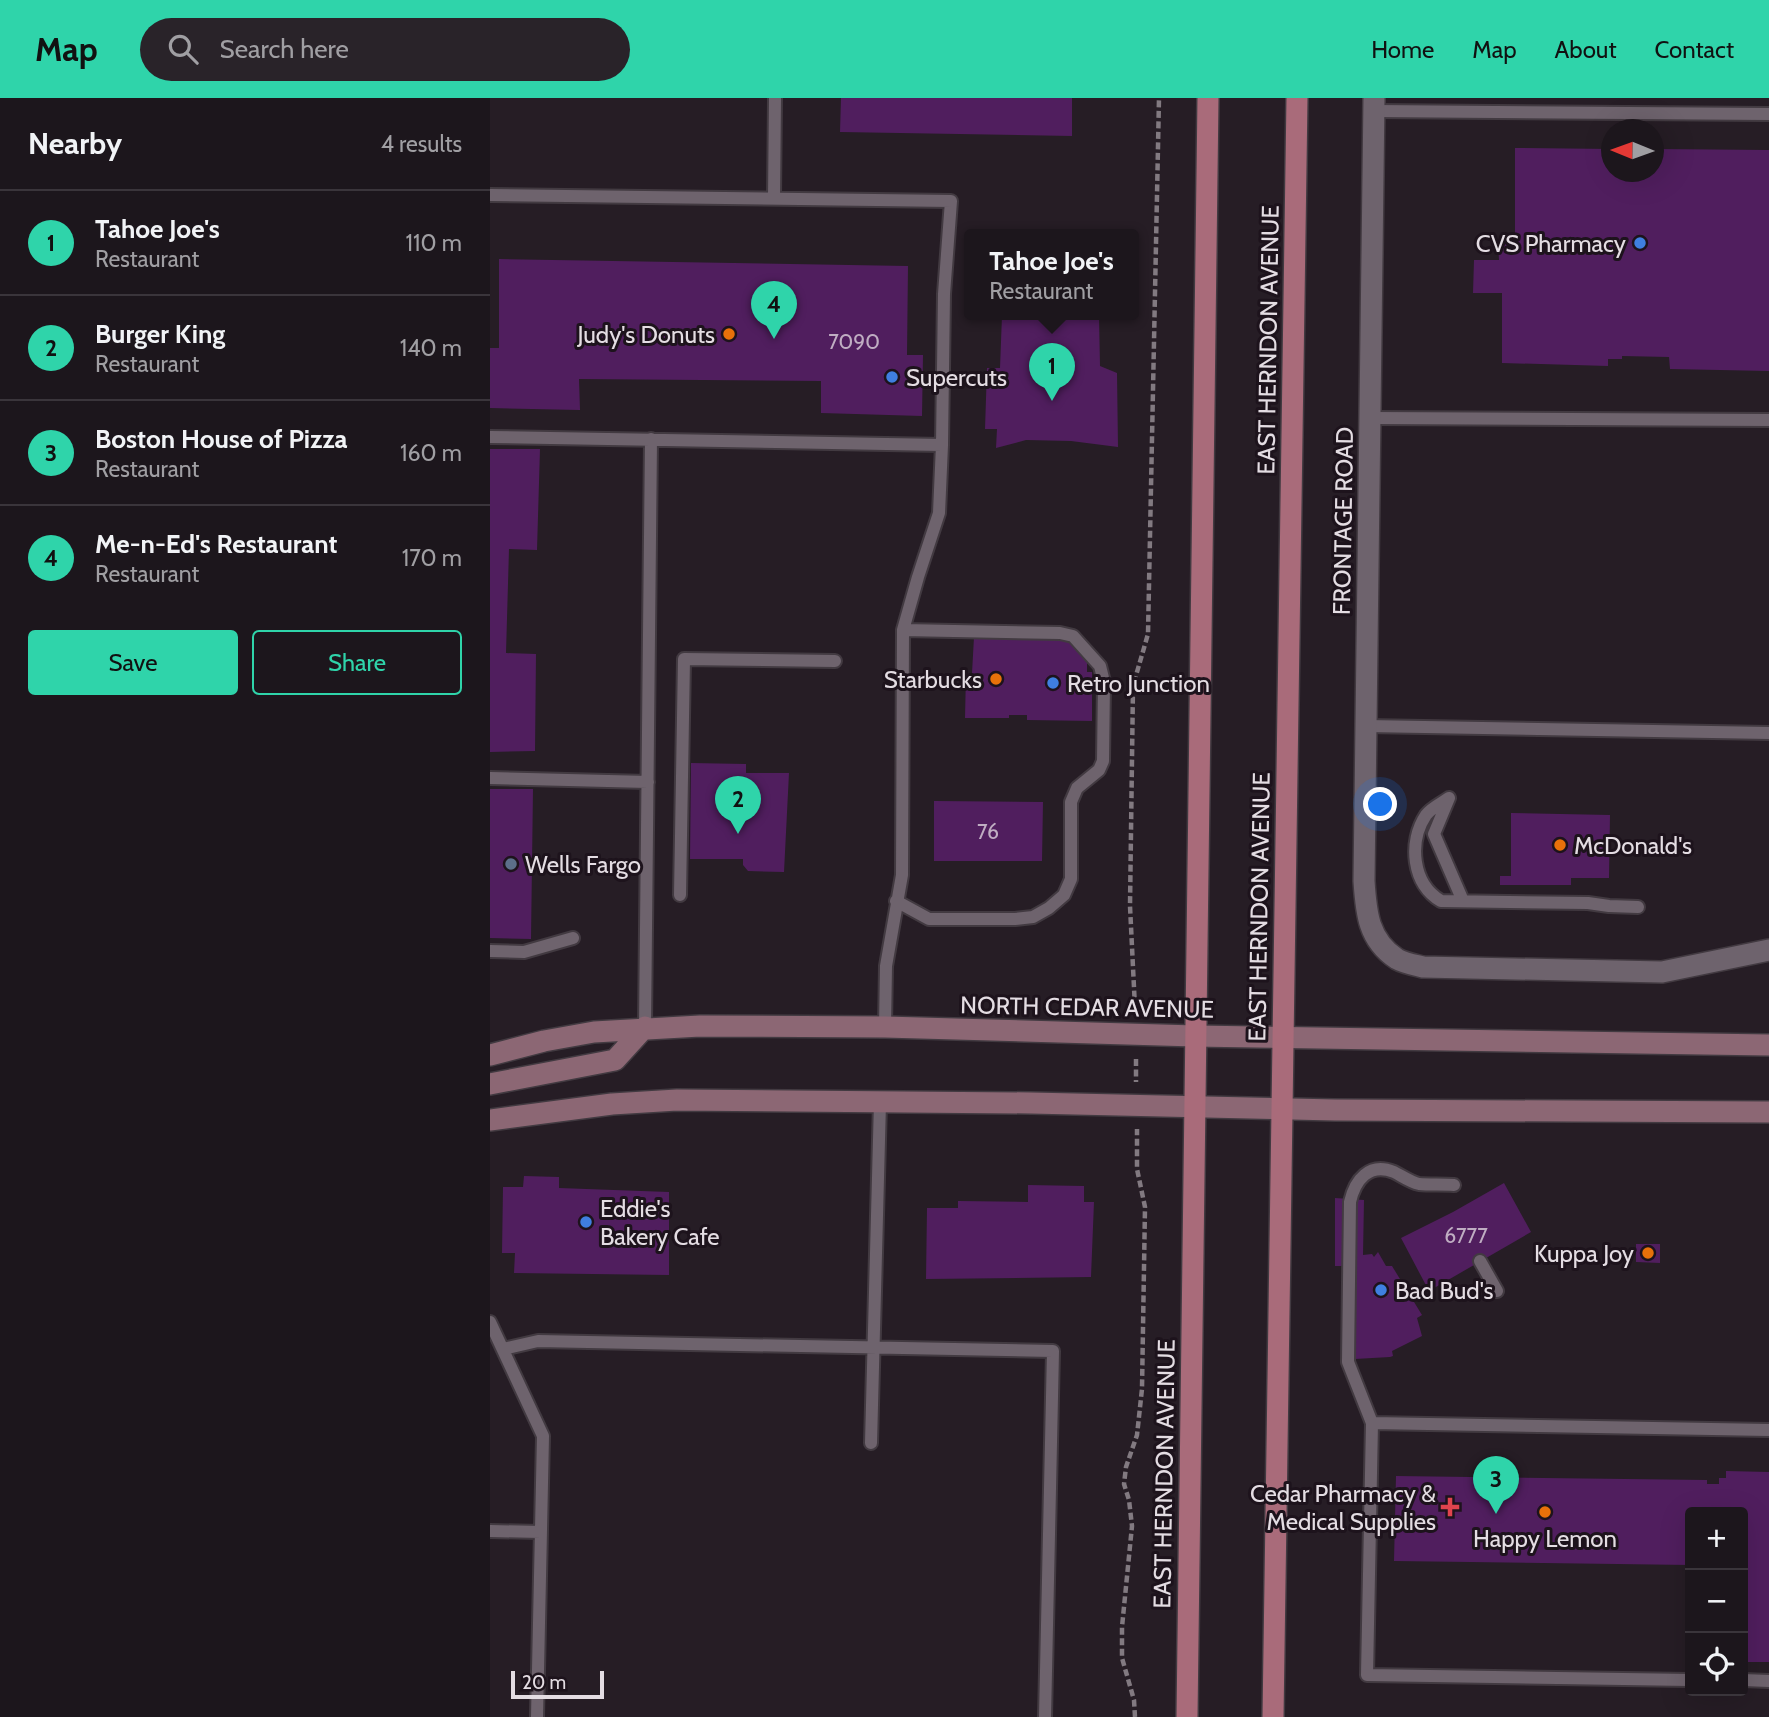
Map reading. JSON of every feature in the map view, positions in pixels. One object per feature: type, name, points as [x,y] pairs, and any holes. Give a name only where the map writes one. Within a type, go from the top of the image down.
[{"type":"main road","name":"EAST HERNDON AVENUE","points":[[1186,1717],[1208,98]]},
{"type":"main road","name":"EAST HERNDON AVENUE","points":[[1273,1717],[1297,98]]},
{"type":"main road","name":"NORTH CEDAR AVENUE","points":[[490,1055],[594,1032],[645,1027],[700,1026],[885,1027],[1195,1036],[1769,1045]]},
{"type":"main road","points":[[490,1084],[615,1060],[645,1027]]},
{"type":"main road","points":[[490,1120],[612,1104],[677,1100],[1282,1109],[1769,1112]]},
{"type":"street","name":"FRONTAGE ROAD","points":[[1374,104],[1364,881],[1366,914],[1378,943],[1398,960],[1423,967],[1648,972],[1662,972],[1769,950]]},
{"type":"lane","points":[[774,198],[775,98]]},
{"type":"lane","points":[[1374,104],[1769,114]]},
{"type":"lane","points":[[490,195],[951,201],[944,294],[939,513],[903,630],[902,875],[886,966],[885,1027]]},
{"type":"lane","points":[[1371,418],[1769,421]]},
{"type":"lane","points":[[490,437],[942,445]]},
{"type":"lane","points":[[645,1027],[651,439]]},
{"type":"lane","points":[[896,901],[929,919],[1015,919],[1033,917],[1049,908],[1065,895],[1071,879],[1071,802],[1077,788],[1099,770],[1104,751],[1104,682],[1100,666],[1073,636],[1060,633],[903,630]]},
{"type":"lane","points":[[680,895],[684,659],[835,662]]},
{"type":"lane","points":[[1366,726],[1769,733]]},
{"type":"lane","points":[[490,778],[648,782]]},
{"type":"lane","points":[[1463,901],[1434,834],[1449,798],[1427,814],[1414,849],[1416,862],[1430,894],[1441,901],[1588,902],[1638,907]]},
{"type":"lane","points":[[490,951],[524,952],[573,938]]},
{"type":"lane","points":[[871,1443],[880,1102]]},
{"type":"lane","points":[[1454,1185],[1418,1184],[1396,1173],[1380,1169],[1361,1176],[1350,1202],[1348,1362],[1372,1423],[1367,1675],[1685,1680]]},
{"type":"lane","points":[[1480,1261],[1497,1291]]},
{"type":"lane","points":[[490,1322],[543,1436],[537,1717]]},
{"type":"lane","points":[[503,1349],[538,1341],[1053,1351],[1045,1717]]},
{"type":"lane","points":[[1372,1423],[1769,1430]]},
{"type":"lane","points":[[490,1531],[541,1532]]},
{"type":"lane","points":[[1748,1680],[1769,1681]]},
{"type":"path","points":[[1135,1717],[1134,1700],[1122,1658],[1122,1626],[1132,1526],[1124,1484],[1126,1467],[1137,1435],[1143,1389],[1145,1207],[1137,1169],[1135,964],[1130,906],[1133,686],[1149,634],[1159,98]]},
{"type":"building","points":[[841,98],[1072,98],[1072,136],[840,132]]},
{"type":"building","points":[[1515,148],[1601,149],[1601,182],[1664,182],[1664,149],[1769,150],[1769,371],[1670,369],[1669,357],[1622,356],[1622,359],[1608,359],[1608,366],[1502,363],[1502,293],[1473,293],[1474,260],[1499,260],[1498,244],[1515,244]]},
{"type":"building","points":[[499,259],[908,266],[907,355],[923,355],[922,416],[821,413],[821,381],[579,379],[580,410],[490,408],[490,348],[499,348]]},
{"type":"building","points":[[1002,320],[1099,320],[1100,366],[1117,373],[1118,447],[1071,441],[1026,440],[996,448],[997,429],[985,429],[987,368],[1000,368]]},
{"type":"building","points":[[490,449],[540,449],[537,550],[509,549],[506,653],[536,654],[535,751],[490,752]]},
{"type":"building","points":[[974,637],[1065,638],[1087,660],[1087,672],[1092,672],[1092,721],[1027,720],[1027,715],[1009,715],[1009,718],[965,718],[966,673],[972,673]]},
{"type":"building","points":[[691,763],[746,764],[746,773],[789,773],[784,872],[748,871],[743,865],[743,859],[690,859]]},
{"type":"building","name":"Wells Fargo","points":[[490,789],[533,789],[531,939],[490,938]]},
{"type":"building","points":[[934,801],[1043,802],[1042,861],[934,861]]},
{"type":"building","name":"McDonald's","points":[[1511,813],[1610,815],[1609,878],[1571,878],[1571,885],[1500,885],[1500,876],[1511,876]]},
{"type":"building","name":"Eddie's Bakery Cafe","points":[[524,1176],[559,1177],[559,1188],[669,1192],[669,1275],[514,1273],[515,1253],[502,1253],[503,1187],[523,1187]]},
{"type":"building","name":"Bad Bud's","points":[[1504,1183],[1531,1232],[1429,1291],[1401,1238]]},
{"type":"building","points":[[1028,1185],[1084,1186],[1084,1202],[1094,1202],[1091,1277],[926,1279],[927,1208],[958,1208],[958,1201],[1028,1202]]},
{"type":"building","name":"Bad Bud's","points":[[1335,1198],[1364,1200],[1363,1255],[1372,1254],[1374,1257],[1378,1252],[1386,1266],[1392,1266],[1422,1315],[1417,1318],[1422,1336],[1392,1351],[1393,1356],[1355,1359],[1354,1266],[1335,1266]]},
{"type":"building","name":"Kuppa Joy","points":[[1636,1244],[1660,1244],[1660,1263],[1636,1262]]},
{"type":"building","points":[[1726,1471],[1769,1472],[1769,1662],[1748,1662],[1748,1507],[1685,1507],[1685,1565],[1394,1561],[1396,1476],[1707,1480],[1707,1484],[1719,1484],[1719,1478],[1726,1478]]},
{"type":"place","name":"CVS Pharmacy","points":[[1640,243]]},
{"type":"place","name":"Judy's Donuts","points":[[729,334]]},
{"type":"place","name":"Me-n-Ed's Restaurant","points":[[774,339]]},
{"type":"place","name":"Supercuts","points":[[892,377]]},
{"type":"place","name":"Tahoe Joe's","points":[[1052,401]]},
{"type":"place","name":"Starbucks","points":[[996,679]]},
{"type":"place","name":"Retro Junction","points":[[1053,683]]},
{"type":"place","name":"Burger King","points":[[738,834]]},
{"type":"place","name":"McDonald's","points":[[1560,845]]},
{"type":"place","name":"Wells Fargo","points":[[511,864]]},
{"type":"place","name":"Eddie's Bakery Cafe","points":[[586,1222]]},
{"type":"place","name":"Kuppa Joy","points":[[1648,1253]]},
{"type":"place","name":"Bad Bud's","points":[[1381,1290]]},
{"type":"place","name":"Cedar Pharmacy & Medical Supplies","points":[[1450,1507]]},
{"type":"place","name":"Happy Lemon","points":[[1545,1512]]},
{"type":"place","name":"Boston House of Pizza","points":[[1496,1514]]}]
